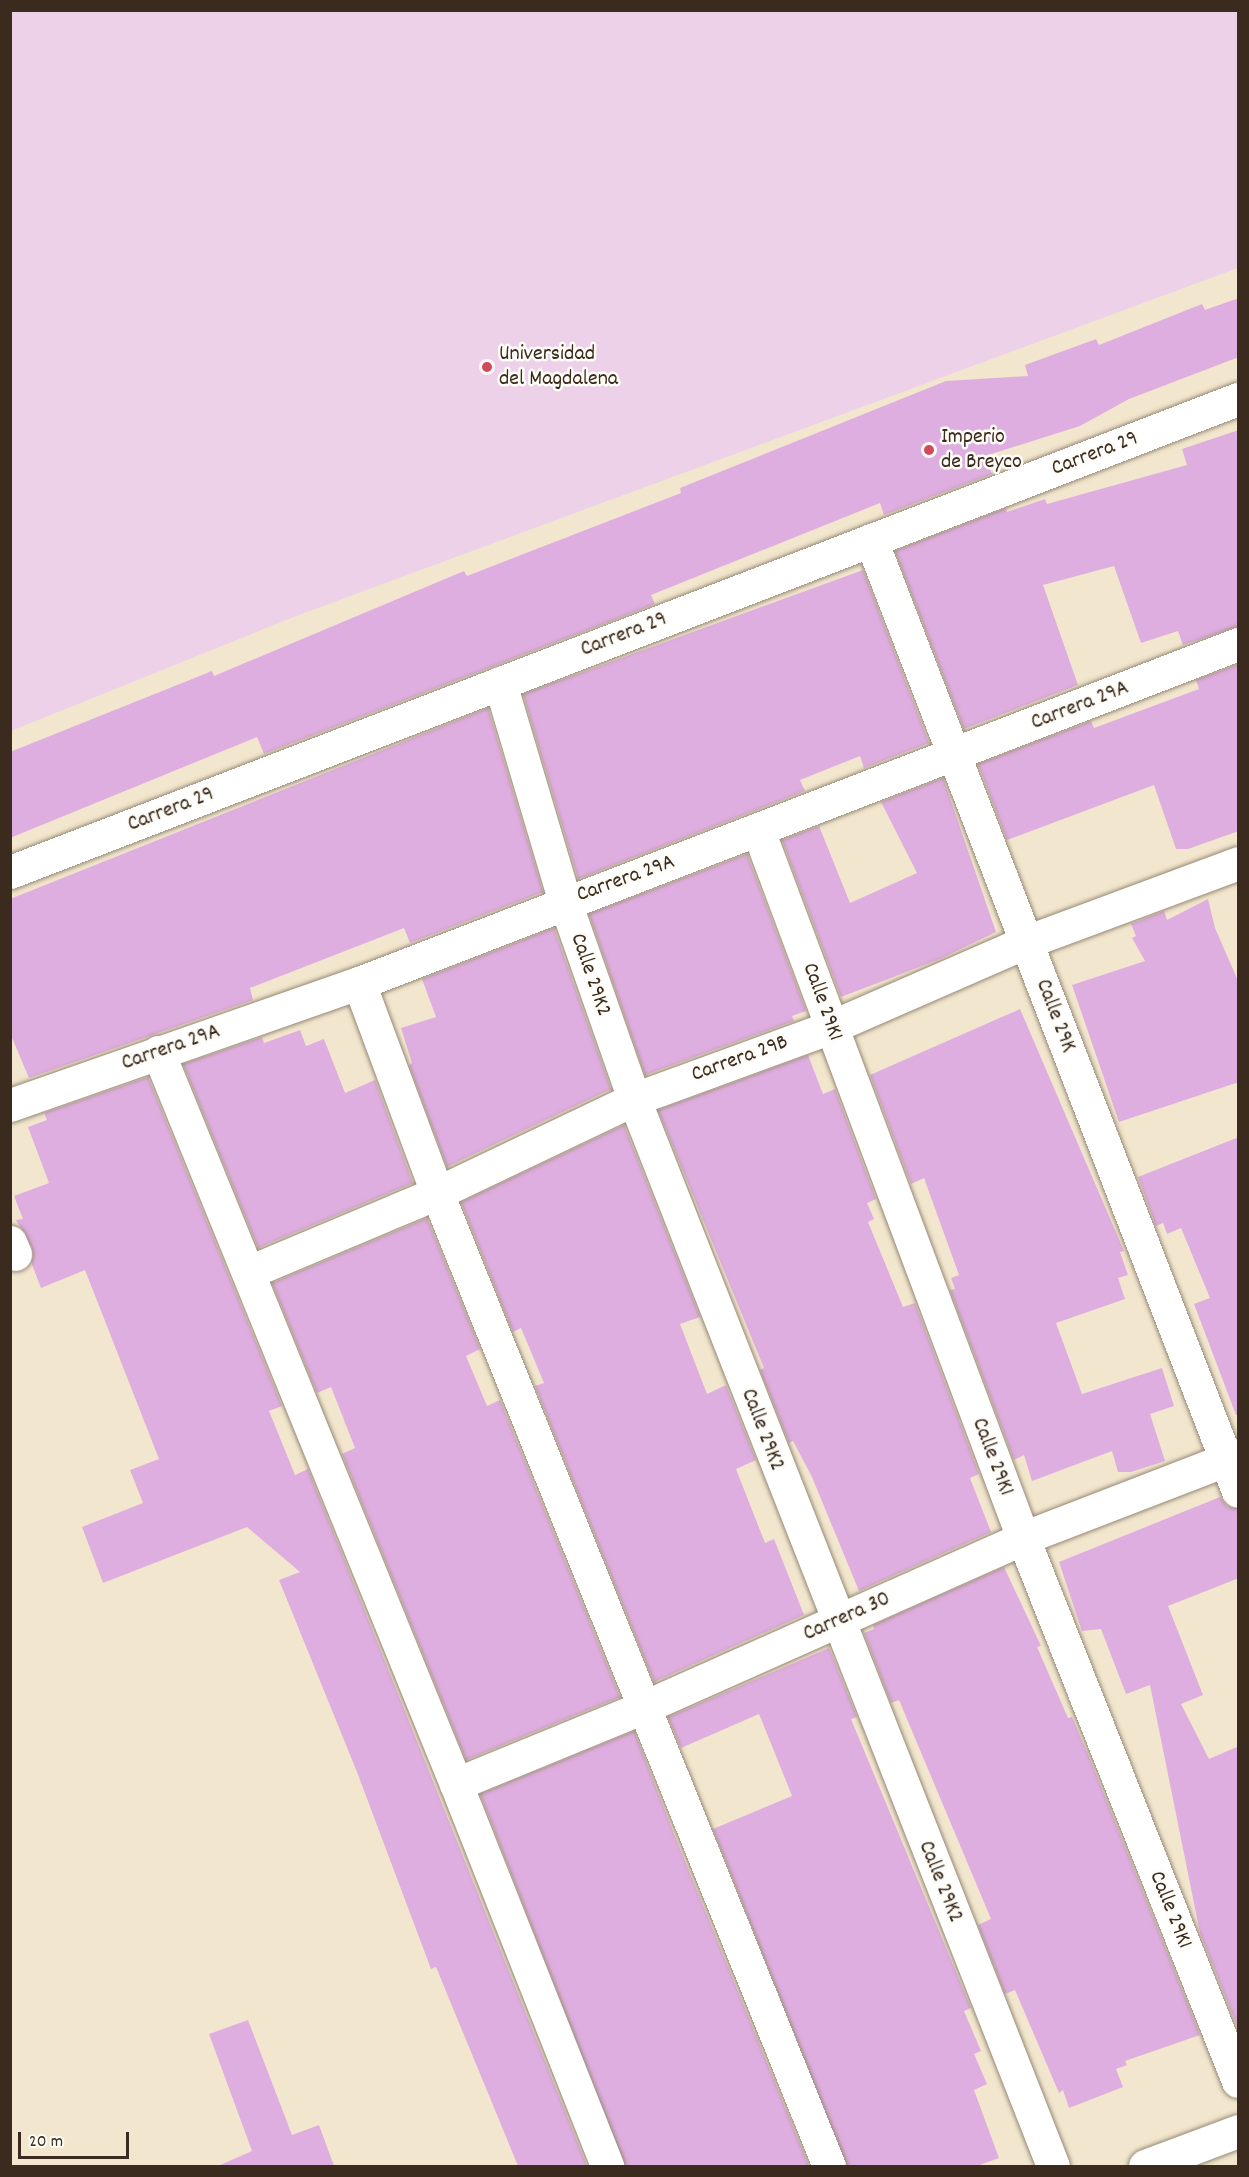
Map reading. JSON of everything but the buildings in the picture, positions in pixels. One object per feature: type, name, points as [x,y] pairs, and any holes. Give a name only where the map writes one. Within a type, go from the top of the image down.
[{"type":"street","name":"Carrera 29","points":[[10,872],[1239,399]]},
{"type":"street","name":"Calle 29K","points":[[871,540],[1026,942],[1233,1457],[1239,1491]]},
{"type":"street","name":"Carrera 29A","points":[[10,1105],[359,983],[1239,644]]},
{"type":"street","name":"Calle 29K2","points":[[500,683],[565,902],[634,1099],[837,1622],[1053,2166]]},
{"type":"street","name":"Calle 29K1","points":[[758,830],[1023,1538],[1239,2081]]},
{"type":"street","name":"Carrera 29B","points":[[249,1272],[437,1193],[634,1099],[831,1026],[1026,942],[1239,864]]},
{"type":"street","points":[[359,983],[437,1193],[829,2166]]},
{"type":"street","points":[[158,1052],[456,1784],[607,2166]]},
{"type":"street","name":"Carrera 30","points":[[456,1784],[644,1707],[1023,1538],[1233,1457]]},
{"type":"street","points":[[1145,2166],[1239,2131]]},
{"type":"shaded area","name":"Universidad del Magdalena","points":[[11,10],[1238,11],[1238,268],[291,618],[11,731]]},
{"type":"place","name":"Universidad del Magdalena","points":[[487,367]]},
{"type":"place","name":"Imperio de Breyco","points":[[929,450]]}]
